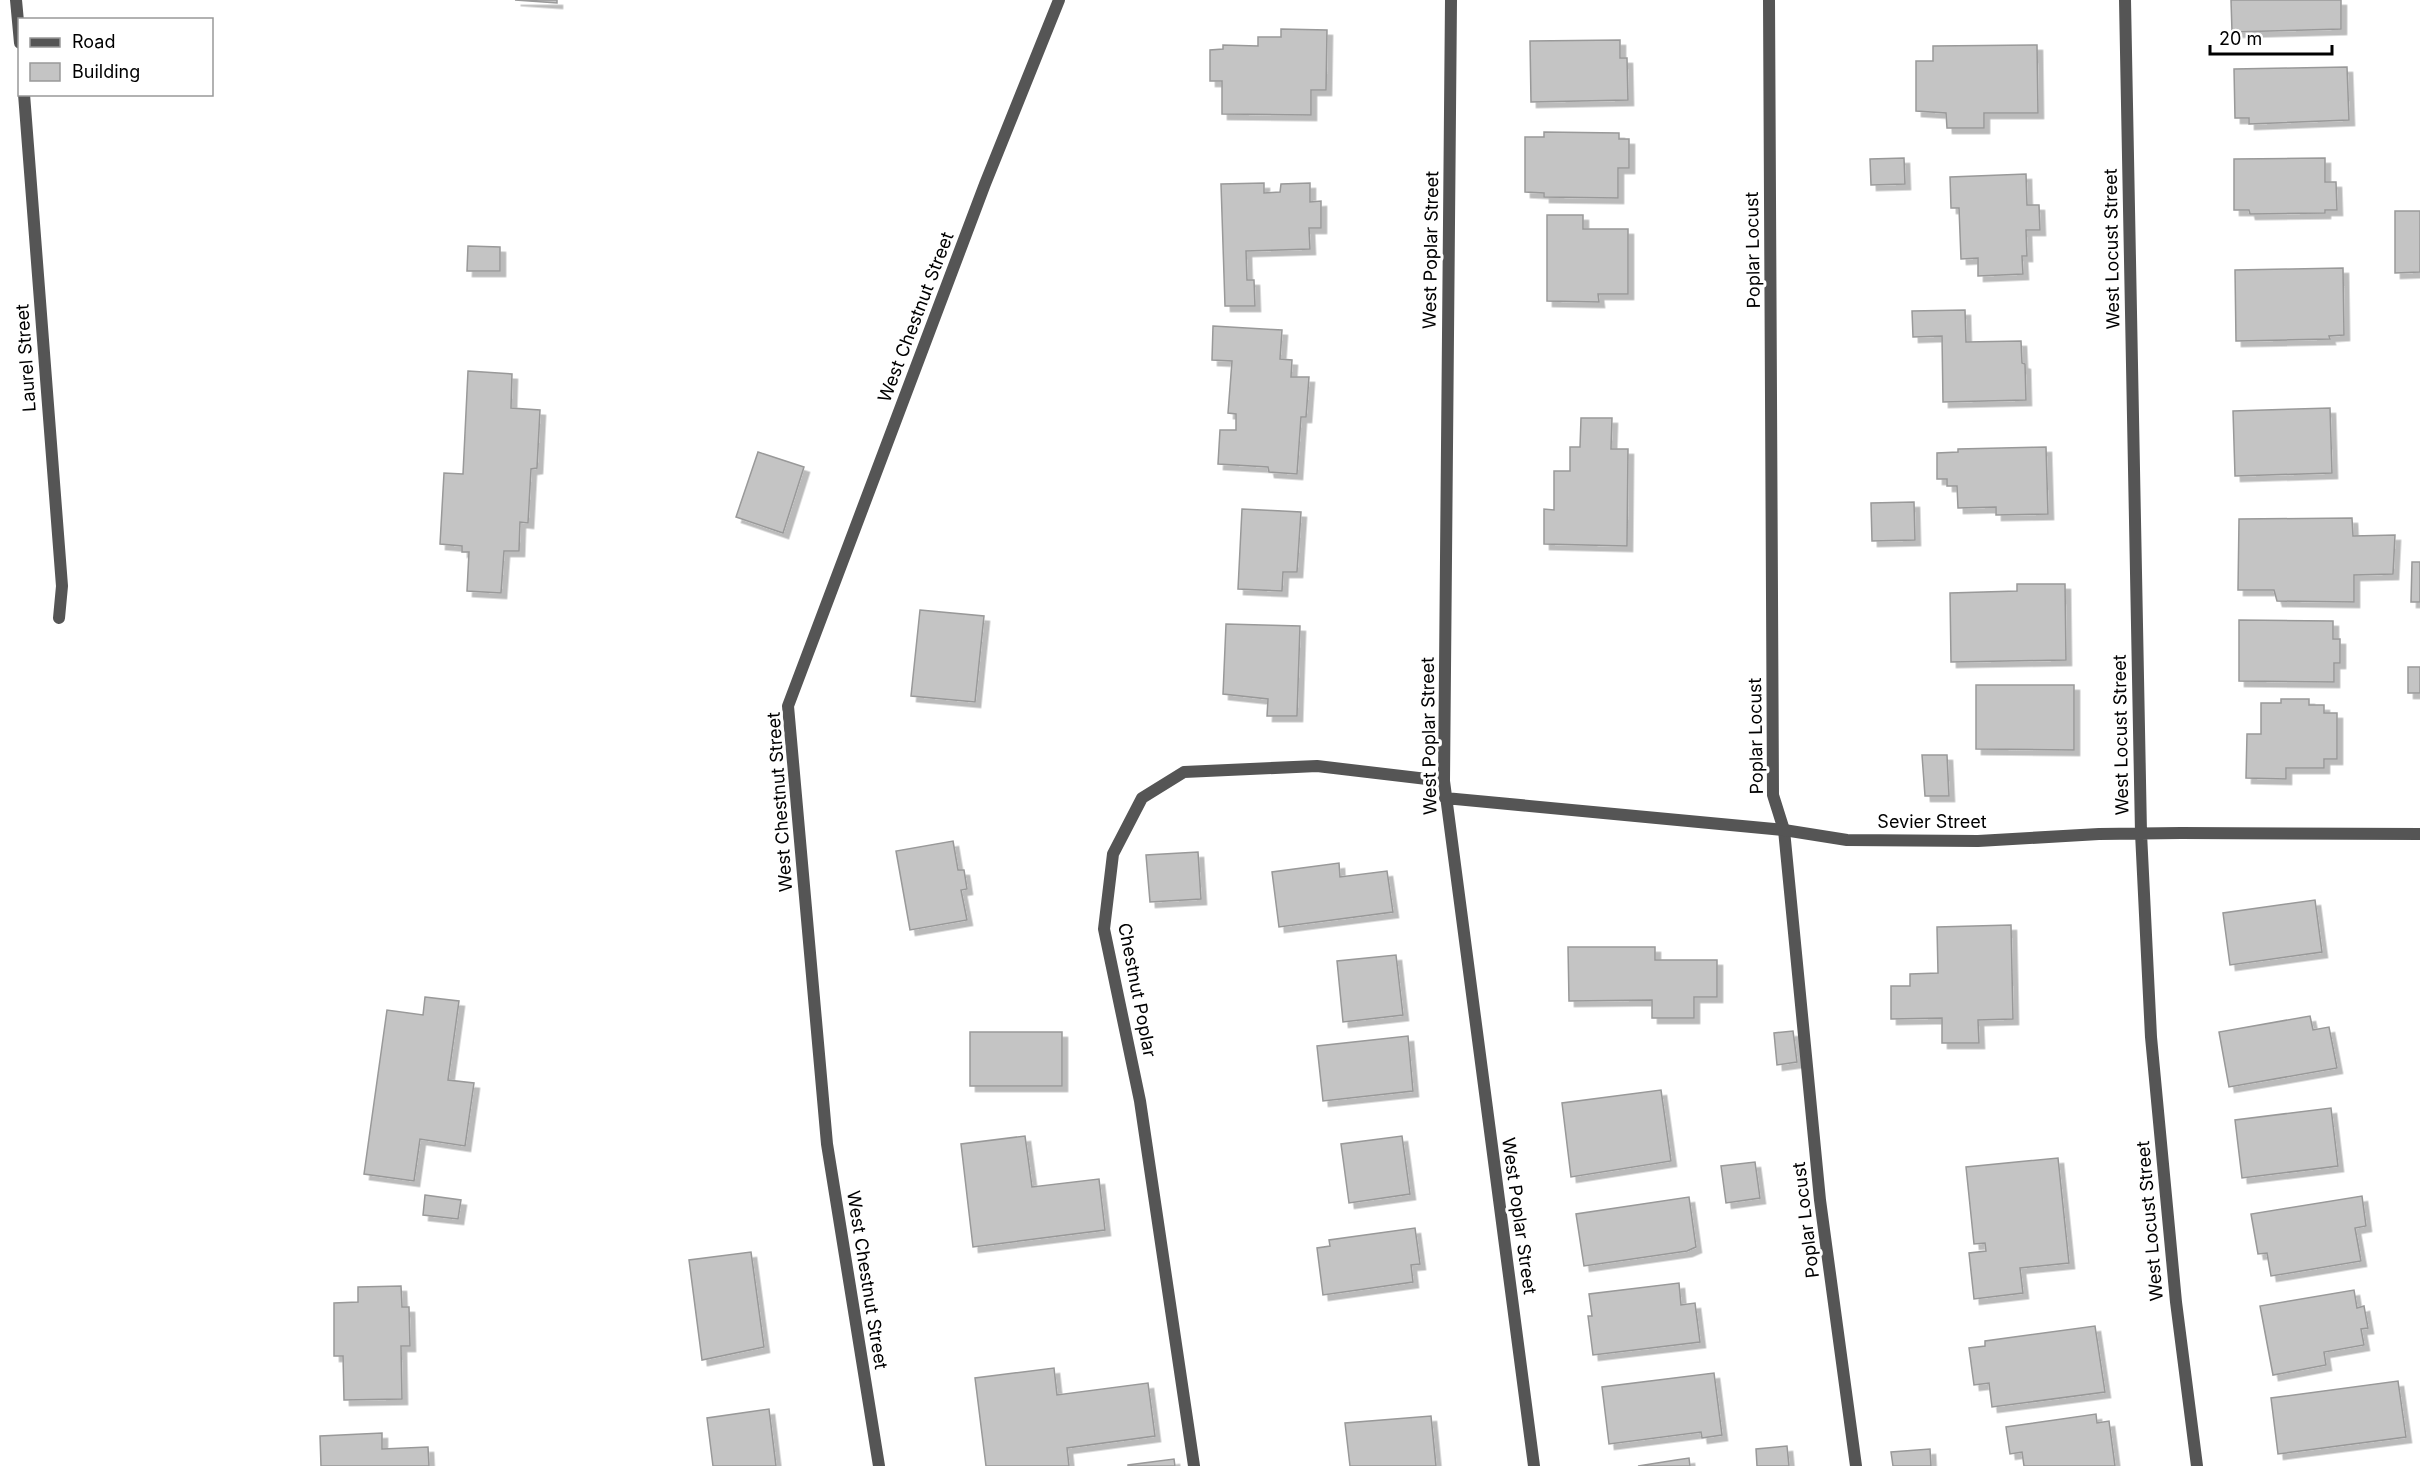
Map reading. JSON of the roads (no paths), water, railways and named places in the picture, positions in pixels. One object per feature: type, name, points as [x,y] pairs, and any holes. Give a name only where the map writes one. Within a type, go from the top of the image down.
[{"type":"street","points":[[16,0],[18,22]]},
{"type":"street","name":"West Chestnut Street","points":[[879,1466],[827,1144],[788,706],[985,184],[1059,0]]},
{"type":"street","name":"West Poplar Street","points":[[1451,0],[1444,781],[1534,1466]]},
{"type":"street","name":"Poplar Locust","points":[[1769,0],[1773,795],[1784,830],[1820,1200],[1856,1466]]},
{"type":"street","name":"West Locust Street","points":[[2125,0],[2141,833],[2151,1037],[2176,1302],[2197,1466]]},
{"type":"street","name":"Laurel Street","points":[[24,96],[62,586],[59,618]]},
{"type":"street","name":"Chestnut Poplar","points":[[1194,1466],[1140,1101],[1104,929],[1113,854],[1142,798],[1184,772],[1317,766],[1444,781]]},
{"type":"street","name":"Sevier Street","points":[[1445,798],[1784,830],[1847,840],[1978,842],[2141,833],[2420,834]]}]
